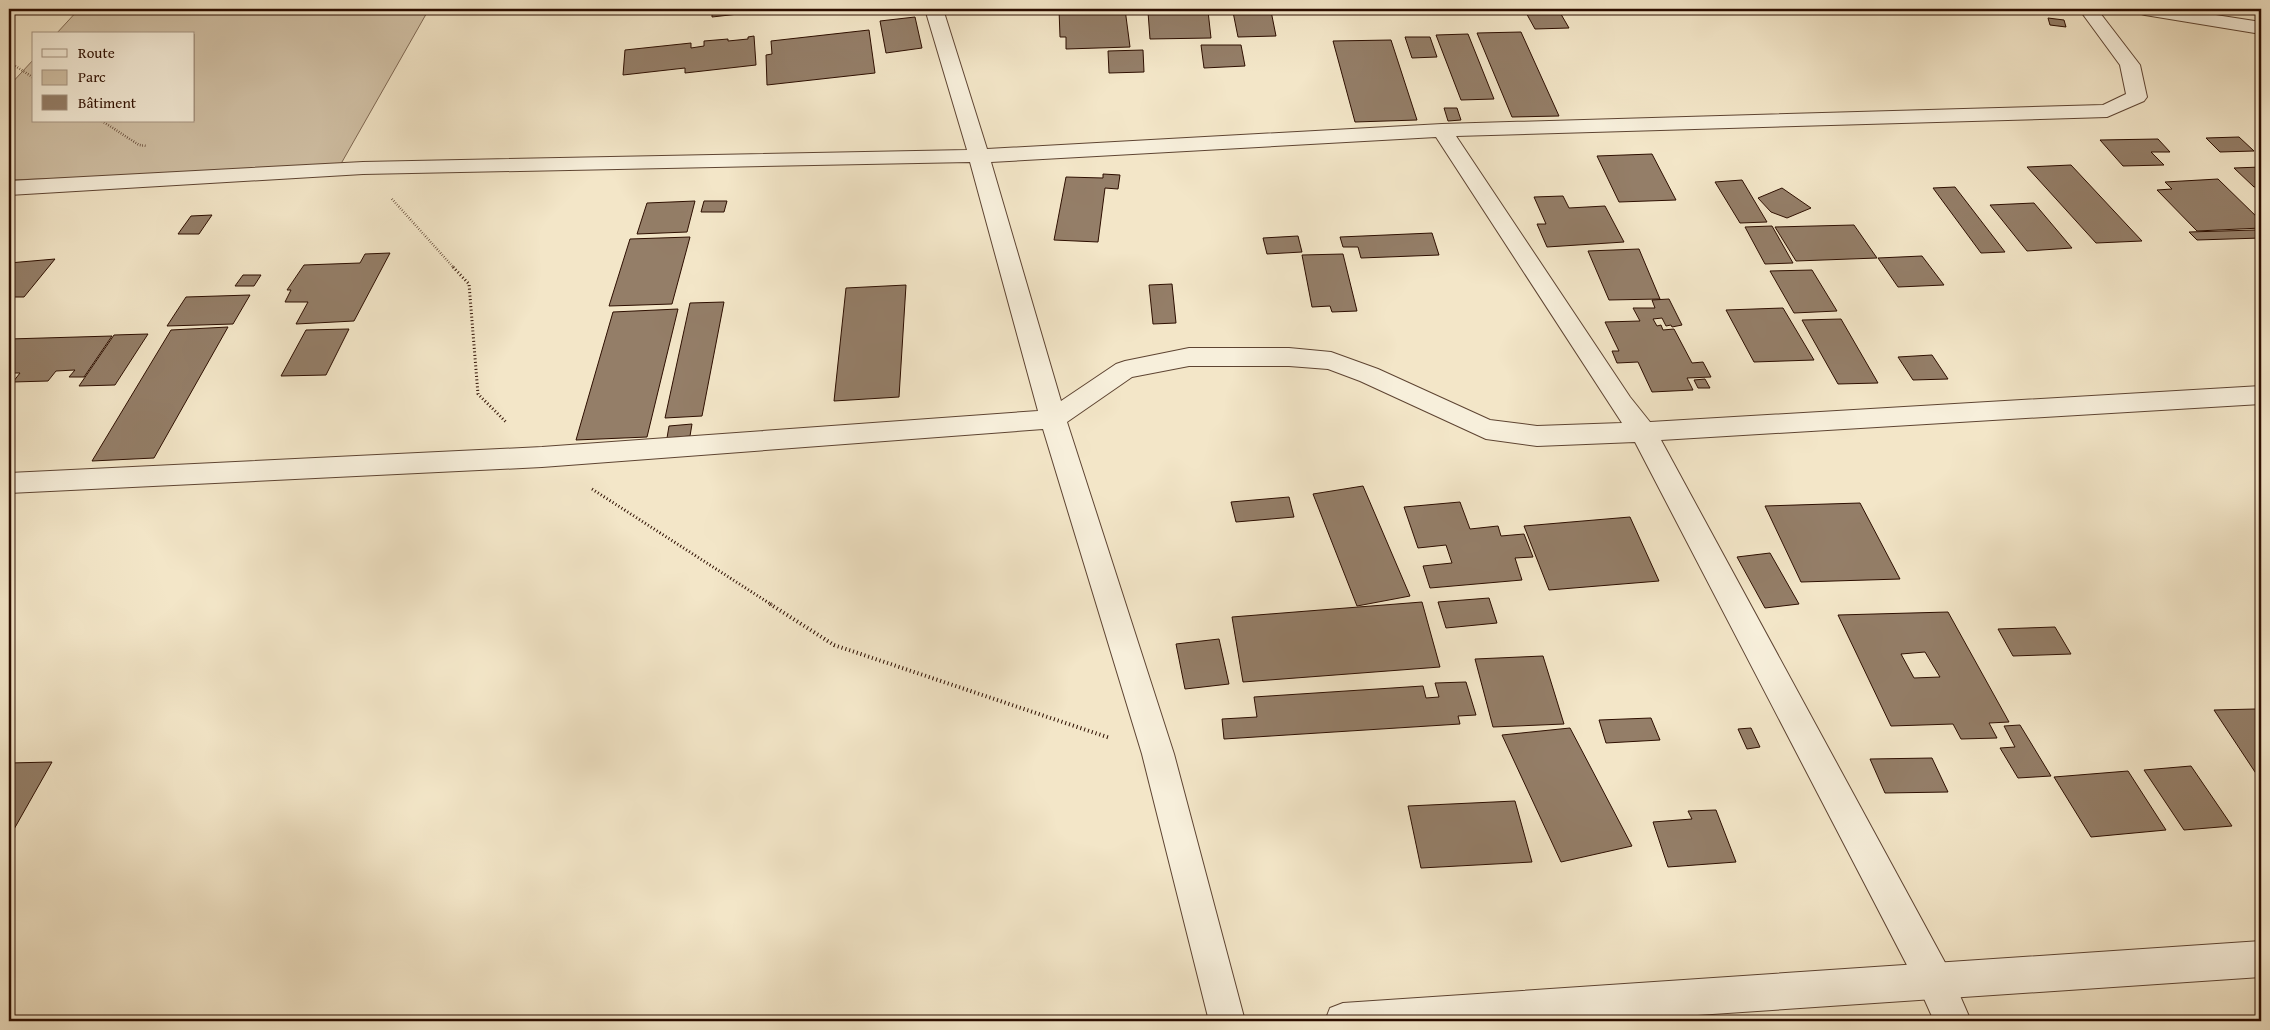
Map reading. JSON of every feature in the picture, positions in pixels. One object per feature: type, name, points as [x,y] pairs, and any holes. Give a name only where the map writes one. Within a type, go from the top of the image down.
[{"type":"street","points":[[934,9],[979,156],[1053,420],[1158,754],[1227,1021]]},
{"type":"street","points":[[9,188],[364,168],[979,156],[1442,130],[2107,111],[2137,97],[2130,65],[2088,9]]},
{"type":"street","points":[[2145,9],[2261,28]]},
{"type":"street","points":[[1442,130],[1621,404],[1643,432],[1935,981],[1952,1021]]},
{"type":"street","points":[[9,483],[542,457],[1053,420],[1125,370],[1189,357],[1289,357],[1331,361],[1369,375],[1486,429],[1536,436],[1643,432],[2261,395]]},
{"type":"street","points":[[1343,1021],[2261,959]]},
{"type":"path","points":[[9,62],[32,77]]},
{"type":"green space","points":[[79,9],[429,9],[338,169],[9,180],[9,86],[32,61],[32,122],[195,122],[195,32],[58,32]]},
{"type":"building","points":[[712,9],[755,9],[756,12],[712,17]]},
{"type":"building","points":[[1059,9],[1125,9],[1130,47],[1066,49],[1066,37],[1060,37]]},
{"type":"building","points":[[1524,9],[1558,9],[1569,28],[1535,29]]},
{"type":"building","points":[[1208,11],[1211,38],[1150,39],[1148,12]]},
{"type":"building","points":[[1271,11],[1276,36],[1238,37],[1233,12]]},
{"type":"building","points":[[915,17],[922,48],[886,53],[880,21]]},
{"type":"building","points":[[2048,18],[2064,20],[2066,27],[2050,25]]},
{"type":"building","points":[[869,30],[875,73],[767,85],[766,55],[772,54],[771,41]]},
{"type":"building","points":[[1521,32],[1559,116],[1512,117],[1477,33]]},
{"type":"building","points":[[1468,34],[1494,99],[1461,100],[1436,35]]},
{"type":"building","points":[[754,36],[756,65],[685,73],[685,68],[623,75],[625,50],[691,43],[691,48],[704,46],[704,41],[748,39],[748,37]]},
{"type":"building","points":[[1405,37],[1430,37],[1437,57],[1412,58]]},
{"type":"building","points":[[1391,40],[1417,120],[1355,122],[1333,41]]},
{"type":"building","points":[[1201,45],[1241,45],[1245,66],[1204,68]]},
{"type":"building","points":[[1143,50],[1144,72],[1109,73],[1108,51]]},
{"type":"building","points":[[1444,108],[1457,108],[1461,120],[1448,121]]},
{"type":"building","points":[[2239,137],[2254,151],[2220,152],[2206,138]]},
{"type":"building","points":[[2158,139],[2170,152],[2151,152],[2164,165],[2123,166],[2100,140]]},
{"type":"building","points":[[1652,154],[1676,200],[1619,202],[1597,156]]},
{"type":"building","points":[[2071,165],[2142,241],[2096,243],[2027,167]]},
{"type":"building","points":[[2261,167],[2261,187],[2254,187],[2234,168]]},
{"type":"building","points":[[1103,174],[1120,175],[1118,189],[1105,188],[1098,242],[1054,240],[1066,177],[1103,178]]},
{"type":"building","points":[[2218,179],[2261,221],[2261,228],[2197,231],[2157,190],[2172,189],[2165,182]]},
{"type":"building","points":[[1742,180],[1767,222],[1740,223],[1715,182]]},
{"type":"building","points":[[1955,187],[2005,252],[1981,253],[1933,188]]},
{"type":"building","points":[[1782,188],[1811,208],[1787,218],[1771,212],[1758,198]]},
{"type":"building","points":[[1563,196],[1569,208],[1605,206],[1624,242],[1547,247],[1537,224],[1546,224],[1534,197]]},
{"type":"building","points":[[695,201],[687,232],[637,234],[647,203]]},
{"type":"building","points":[[704,201],[727,201],[724,212],[701,212]]},
{"type":"building","points":[[2034,203],[2072,248],[2027,251],[1990,205]]},
{"type":"building","points":[[212,215],[199,234],[178,234],[191,216]]},
{"type":"building","points":[[1854,225],[1877,258],[1796,261],[1775,227]]},
{"type":"building","points":[[1772,226],[1793,263],[1765,264],[1745,227]]},
{"type":"building","points":[[2255,230],[2261,238],[2197,240],[2189,232]]},
{"type":"building","points":[[1432,233],[1439,255],[1361,258],[1358,247],[1343,247],[1340,237]]},
{"type":"building","points":[[1298,236],[1302,252],[1267,254],[1263,238]]},
{"type":"building","points":[[690,237],[672,304],[609,306],[630,239]]},
{"type":"building","points":[[1639,249],[1660,299],[1609,300],[1588,251]]},
{"type":"building","points":[[390,253],[354,321],[296,324],[308,302],[285,302],[291,290],[287,290],[304,265],[360,263],[365,254]]},
{"type":"building","points":[[1343,254],[1357,311],[1332,312],[1330,306],[1312,307],[1302,255]]},
{"type":"building","points":[[1922,256],[1944,285],[1898,287],[1878,258]]},
{"type":"building","points":[[55,259],[24,297],[9,297],[9,263]]},
{"type":"building","points":[[1812,270],[1837,311],[1794,313],[1770,271]]},
{"type":"building","points":[[243,275],[261,275],[254,286],[235,286]]},
{"type":"building","points":[[1172,284],[1176,323],[1153,324],[1149,285]]},
{"type":"building","points":[[906,285],[899,397],[834,401],[846,288]]},
{"type":"building","points":[[250,295],[233,324],[167,326],[186,297]]},
{"type":"building","points":[[1669,299],[1682,325],[1666,326],[1662,318],[1653,319],[1657,326],[1661,325],[1663,330],[1674,329],[1692,363],[1703,362],[1711,377],[1687,378],[1693,390],[1652,392],[1638,362],[1617,363],[1612,351],[1619,351],[1605,322],[1640,321],[1633,308],[1655,308],[1652,300]]},
{"type":"building","points":[[724,302],[702,416],[665,418],[690,303]]},
{"type":"building","points":[[1783,308],[1814,360],[1754,362],[1726,310]]},
{"type":"building","points":[[678,309],[647,437],[576,440],[613,312]]},
{"type":"building","points":[[1841,319],[1878,383],[1838,384],[1802,320]]},
{"type":"building","points":[[228,327],[154,458],[92,461],[171,330]]},
{"type":"building","points":[[349,329],[326,375],[281,376],[306,330]]},
{"type":"building","points":[[148,334],[115,385],[79,386],[114,335]]},
{"type":"building","points":[[112,336],[84,377],[69,377],[75,370],[56,371],[48,381],[13,382],[20,373],[9,373],[9,339]]},
{"type":"building","points":[[1932,355],[1948,379],[1913,380],[1898,357]]},
{"type":"building","points":[[1705,379],[1710,388],[1698,388],[1694,380]]},
{"type":"building","points":[[692,424],[690,436],[667,438],[669,426]]},
{"type":"building","points":[[1363,486],[1410,596],[1357,606],[1313,494]]},
{"type":"building","points":[[1289,497],[1294,517],[1236,522],[1231,502]]},
{"type":"building","points":[[1460,502],[1470,529],[1498,526],[1501,536],[1524,534],[1533,557],[1515,558],[1522,580],[1430,588],[1423,566],[1452,563],[1446,545],[1418,548],[1404,507]]},
{"type":"building","points":[[1860,503],[1900,579],[1801,582],[1765,506]]},
{"type":"building","points":[[1630,517],[1659,581],[1549,590],[1524,526]]},
{"type":"building","points":[[1770,553],[1799,604],[1765,608],[1737,557]]},
{"type":"building","points":[[1489,598],[1497,623],[1446,628],[1438,602]]},
{"type":"building","points":[[1422,602],[1440,667],[1243,682],[1232,617]]},
{"type":"building","points":[[1948,612],[2009,722],[1989,723],[1997,738],[1961,739],[1953,724],[1891,726],[1838,615]],"holes":[[[1925,652],[1940,677],[1914,678],[1901,654]]]},
{"type":"building","points":[[2055,627],[2071,654],[2013,656],[1998,629]]},
{"type":"building","points":[[1219,639],[1229,684],[1185,689],[1176,644]]},
{"type":"building","points":[[1543,656],[1564,724],[1493,727],[1475,659]]},
{"type":"building","points":[[1466,682],[1476,715],[1458,716],[1460,724],[1224,739],[1222,719],[1257,717],[1254,697],[1423,686],[1426,698],[1439,697],[1435,683]]},
{"type":"building","points":[[2255,709],[2261,718],[2261,781],[2214,710]]},
{"type":"building","points":[[1651,718],[1660,740],[1606,743],[1599,720]]},
{"type":"building","points":[[2020,725],[2051,776],[2018,778],[2000,748],[2015,747],[2004,726]]},
{"type":"building","points":[[1570,728],[1632,846],[1561,862],[1502,735]]},
{"type":"building","points":[[1751,728],[1760,747],[1747,749],[1738,729]]},
{"type":"building","points":[[1932,758],[1948,792],[1885,793],[1870,759]]},
{"type":"building","points":[[52,762],[9,838],[9,763]]},
{"type":"building","points":[[2191,766],[2232,826],[2184,830],[2144,770]]},
{"type":"building","points":[[2128,771],[2166,830],[2091,837],[2054,777]]},
{"type":"building","points":[[1515,801],[1532,862],[1421,868],[1408,806]]},
{"type":"building","points":[[1716,810],[1736,862],[1668,867],[1653,822],[1692,819],[1688,811]]}]
